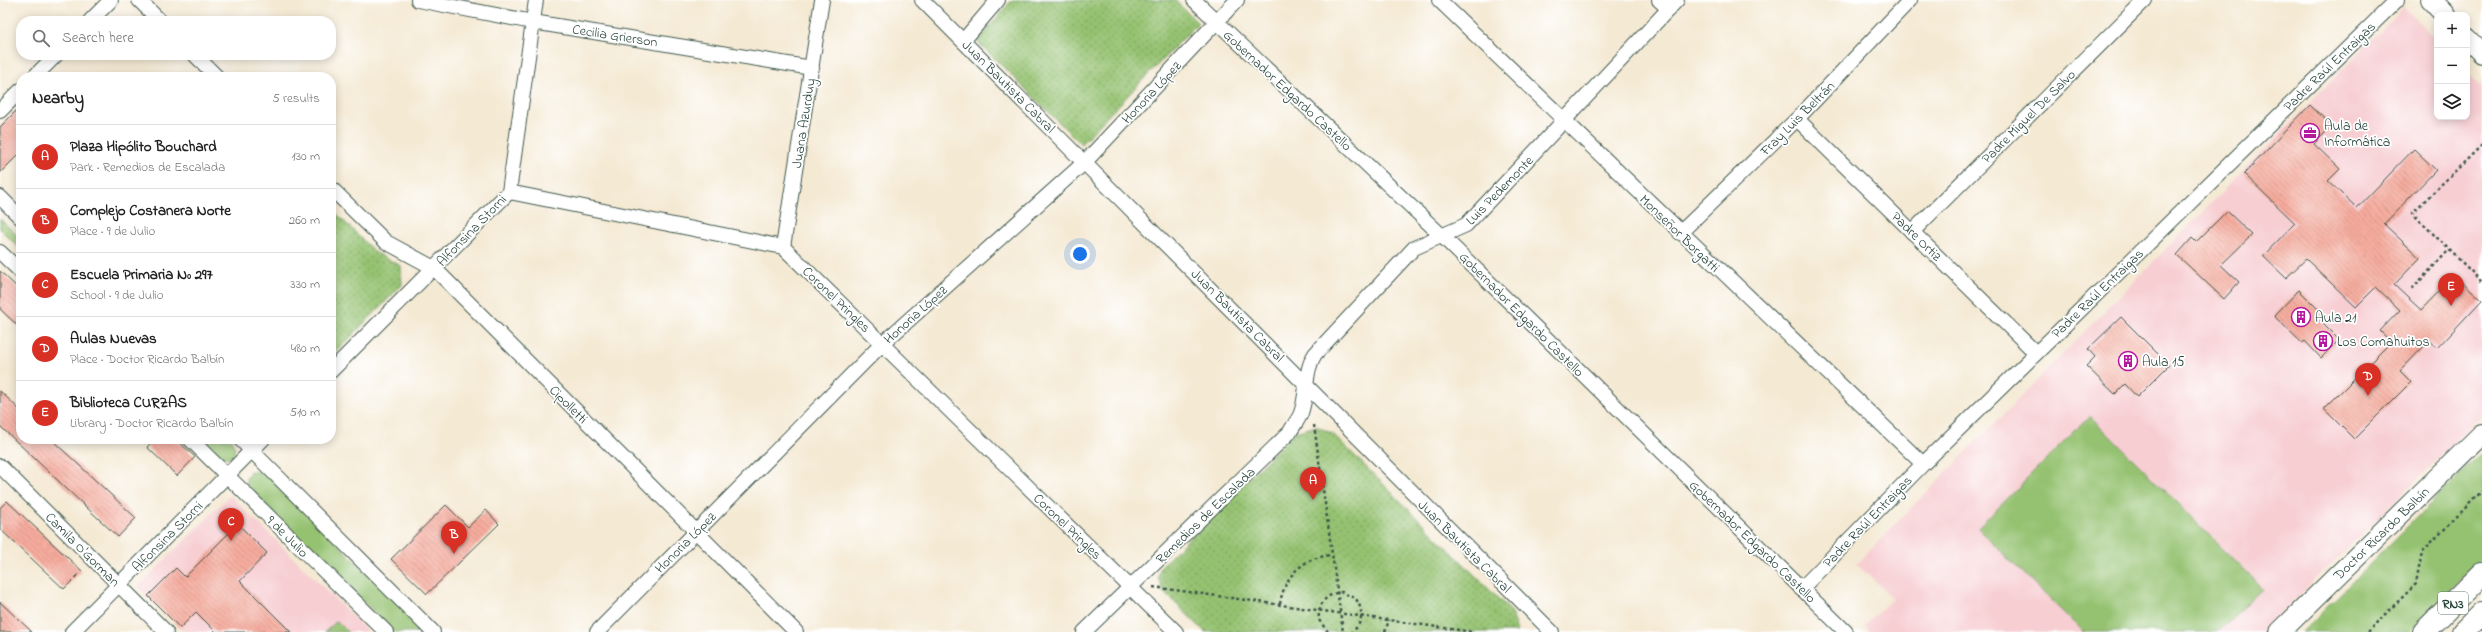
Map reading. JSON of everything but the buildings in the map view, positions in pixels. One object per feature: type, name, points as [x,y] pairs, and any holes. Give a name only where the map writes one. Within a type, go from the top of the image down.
[{"type":"highway","name":"RN3","points":[[2424,632],[2482,574]]},
{"type":"highway","name":"RN3","points":[[2463,632],[2482,613]]},
{"type":"street","points":[[95,16],[111,0]]},
{"type":"street","points":[[138,0],[155,16]]},
{"type":"street","name":"Cecilia Grierson","points":[[418,0],[532,22],[812,68]]},
{"type":"street","name":"Alfonsina Storni","points":[[336,366],[509,192],[536,0]]},
{"type":"street","name":"Juana Azurduy","points":[[783,247],[822,0]]},
{"type":"street","name":"Juan Bautista Cabral","points":[[922,0],[1552,632]]},
{"type":"street","points":[[963,42],[998,0]]},
{"type":"street","name":"Gobernador Edgardo Castello","points":[[1194,0],[1442,236],[1846,632]]},
{"type":"street","name":"Honoria López","points":[[597,632],[695,531],[882,344],[1085,162],[1237,0]]},
{"type":"street","name":"Monseñor Borgatti","points":[[1439,0],[1566,120],[1680,233],[1923,464]]},
{"type":"street","name":"Fray Luis Beltrán","points":[[1680,233],[1797,120],[1910,0]]},
{"type":"street","name":"Padre Miguel De Salvo","points":[[1912,232],[2145,0]]},
{"type":"street","name":"Padre Raúl Entraigas","points":[[1801,589],[1923,464],[2397,0]]},
{"type":"street","points":[[2431,0],[2442,12]]},
{"type":"street","name":"Luis Pedemonte","points":[[1307,387],[1309,363],[1315,354],[1414,248],[1466,225],[1566,120],[1668,3]]},
{"type":"street","points":[[2470,41],[2482,53]]},
{"type":"street","points":[[39,72],[51,60]]},
{"type":"street","points":[[200,60],[213,72]]},
{"type":"street","points":[[0,111],[16,95]]},
{"type":"street","name":"Padre Ortiz","points":[[1797,120],[2036,353]]},
{"type":"street","points":[[509,192],[783,247]]},
{"type":"street","name":"Cipolletti","points":[[336,193],[386,242],[434,268],[796,632]]},
{"type":"street","points":[[0,197],[16,213]]},
{"type":"street","name":"Coronel Pringles","points":[[783,247],[1133,586],[1176,632]]},
{"type":"street","points":[[0,252],[16,267]]},
{"type":"street","name":"Remedios de Escalada","points":[[1084,632],[1290,432],[1301,413],[1307,387]]},
{"type":"street","name":"Doctor Ricardo Balbín","points":[[2280,632],[2482,434]]},
{"type":"street","name":"9 de Julio","points":[[195,444],[386,632]]},
{"type":"street","points":[[245,444],[433,632]]},
{"type":"street","name":"Alfonsina Storni","points":[[72,632],[258,444]]},
{"type":"street","name":"Camila O'Gorman","points":[[0,466],[166,632]]},
{"type":"path","points":[[2482,145],[2412,213],[2482,282]]},
{"type":"path","points":[[2412,289],[2449,250]]},
{"type":"path","points":[[1312,417],[1343,632]]},
{"type":"path","points":[[2367,632],[2416,584],[2422,552],[2482,491]]},
{"type":"path","points":[[1280,604],[1282,592],[1290,576],[1304,563],[1321,556],[1332,555]]},
{"type":"path","points":[[1133,586],[1340,612],[1473,632]]},
{"type":"path","points":[[1328,632],[1319,620],[1319,610],[1323,600],[1337,593],[1350,594],[1360,605],[1362,616],[1358,626],[1352,632]]},
{"type":"path","points":[[1385,632],[1389,620]]},
{"type":"shaded area","points":[[2404,7],[2434,38],[2434,120],[2470,120],[2470,75],[2482,88],[2482,416],[2262,632],[1870,632],[1864,626],[1893,598],[1856,564]]},
{"type":"shaded area","points":[[230,495],[369,632],[184,632],[138,587]]},
{"type":"green space","points":[[1012,0],[1175,0],[1198,23],[1081,144],[977,41]]},
{"type":"green space","points":[[336,213],[376,253],[401,266],[402,285],[336,352]]},
{"type":"green space","points":[[0,219],[16,234],[16,245],[0,229]]},
{"type":"green space","points":[[2090,416],[2262,588],[2218,632],[2083,632],[1978,528]]},
{"type":"green space","points":[[1316,426],[1333,434],[1512,612],[1517,632],[1205,632],[1162,590],[1158,577],[1161,566],[1295,432]]},
{"type":"green space","points":[[208,444],[233,444],[235,448],[233,457],[222,457],[208,447]]},
{"type":"green space","points":[[2482,452],[2482,559],[2409,632],[2302,632]]},
{"type":"green space","points":[[250,471],[267,473],[426,632],[394,632],[247,487],[246,479]]},
{"type":"green space","points":[[337,621],[348,632],[325,632]]},
{"type":"place","name":"Aula de Informática","points":[[2310,133]]},
{"type":"place","name":"Biblioteca CURZAS","points":[[2451,306]]},
{"type":"place","name":"Aula 21","points":[[2301,317]]},
{"type":"place","name":"Los Comahuitos","points":[[2323,341]]},
{"type":"place","name":"Aula 15","points":[[2128,361]]},
{"type":"place","name":"Aulas Nuevas","points":[[2368,396]]},
{"type":"place","name":"Plaza Hipólito Bouchard","points":[[1313,500]]},
{"type":"place","name":"Escuela Primaria Nº 297","points":[[231,541]]},
{"type":"place","name":"Complejo Costanera Norte","points":[[454,554]]}]
